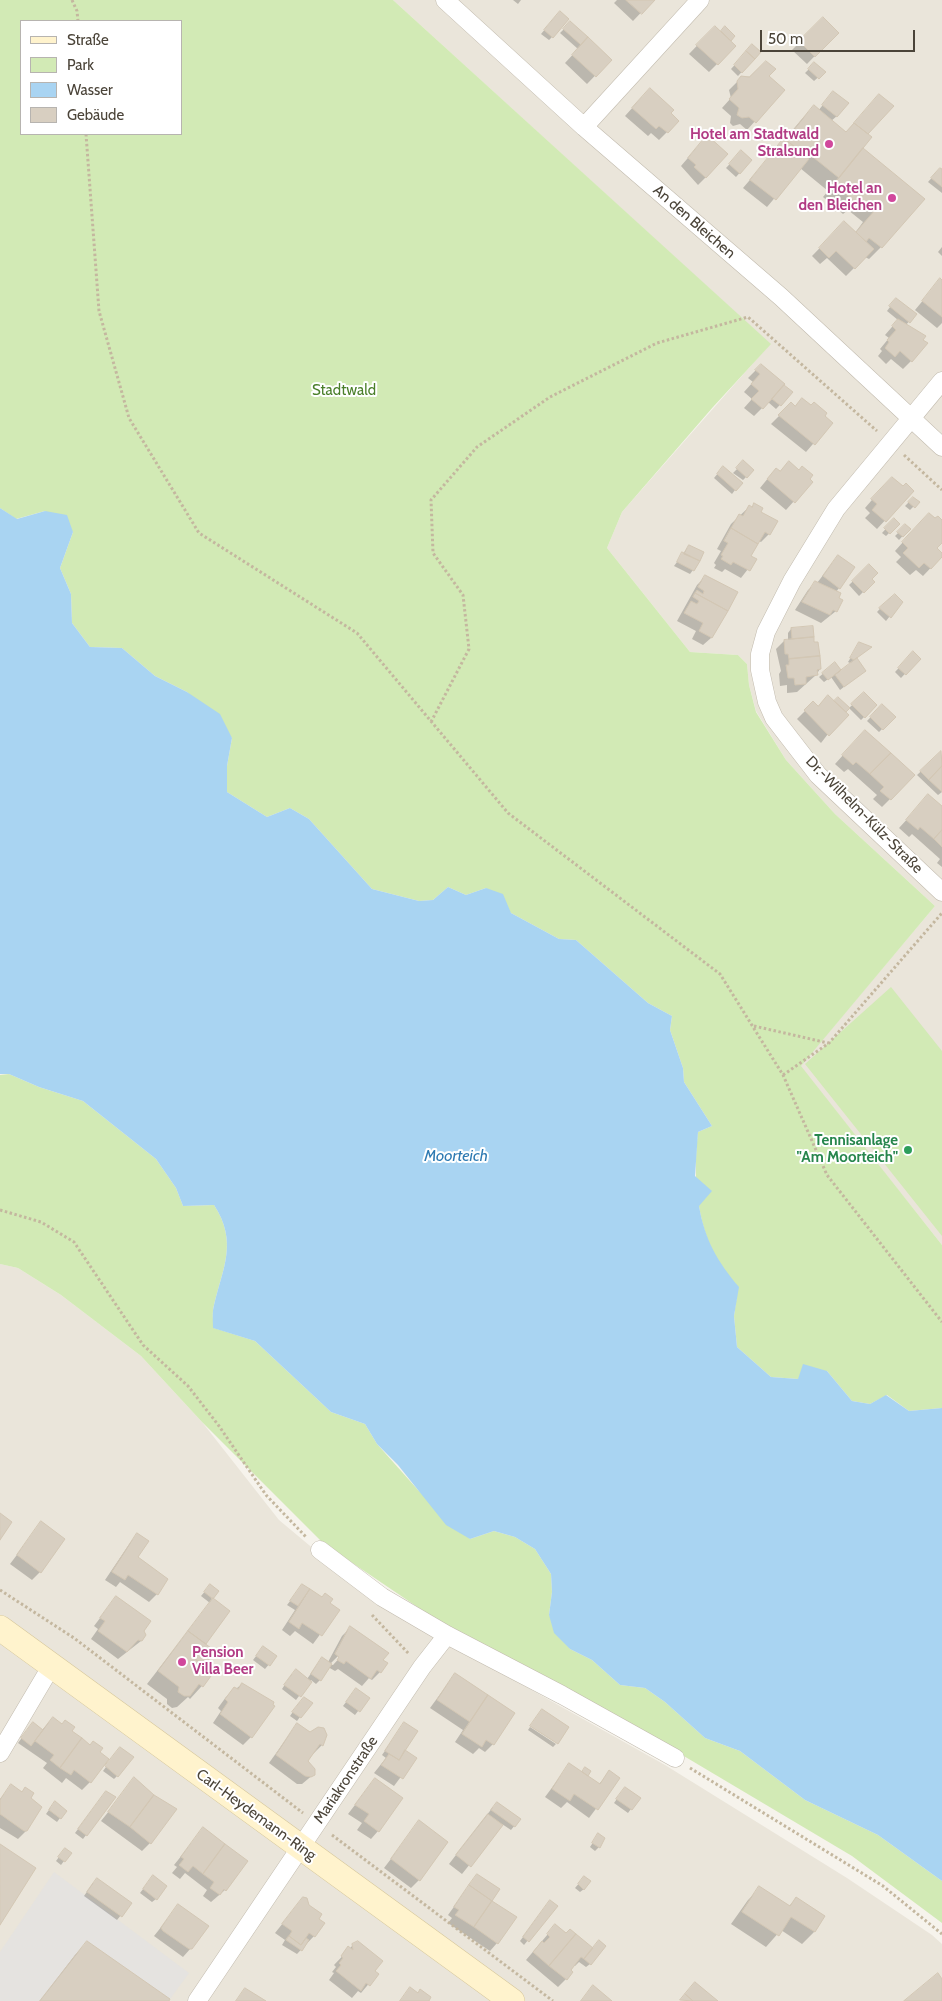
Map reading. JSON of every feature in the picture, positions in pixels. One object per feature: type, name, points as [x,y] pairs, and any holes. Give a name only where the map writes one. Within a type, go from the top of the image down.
[{"type":"main road","name":"Carl-Heydemann-Ring","points":[[0,1628],[512,2001]]},
{"type":"street","name":"An den Bleichen","points":[[445,0],[584,127],[781,297],[942,447]]},
{"type":"street","points":[[584,127],[700,0]]},
{"type":"street","name":"Dr.-Wilhelm-Külz-Straße","points":[[942,381],[836,509],[792,581],[766,632],[760,654],[760,670],[767,702],[774,718],[818,775],[942,892]]},
{"type":"street","points":[[320,1550],[382,1598],[675,1758]]},
{"type":"street","name":"Mariakronstraße","points":[[197,2001],[422,1667],[447,1635]]},
{"type":"street","points":[[0,1753],[52,1665]]},
{"type":"path","points":[[72,0],[77,11],[78,20]]},
{"type":"path","points":[[86,135],[99,311],[129,418],[199,533],[357,634],[508,813],[720,974],[754,1026],[782,1075],[827,1175],[942,1322]]},
{"type":"path","points":[[431,722],[468,649],[464,595],[432,553],[431,500],[477,447],[550,397],[656,343],[748,317],[942,490]]},
{"type":"path","points":[[782,1075],[829,1043],[942,913]]},
{"type":"path","points":[[754,1026],[829,1043]]},
{"type":"path","points":[[0,1210],[41,1222],[74,1242],[143,1345],[188,1386],[219,1426],[266,1495],[320,1550]]},
{"type":"path","points":[[0,1590],[74,1638],[553,2001]]},
{"type":"path","points":[[675,1758],[883,1886],[942,1934]]},
{"type":"shaded area","points":[[393,0],[942,0],[942,1245],[800,1066],[935,906],[835,814],[786,760],[756,711],[749,685],[747,664],[738,655],[690,652],[607,548],[622,512],[770,344]]},
{"type":"shaded area","points":[[0,1264],[18,1268],[61,1295],[141,1356],[202,1422],[279,1520],[382,1606],[665,1765],[847,1878],[932,1935],[942,1944],[942,2001],[0,2001]]},
{"type":"shaded area","points":[[54,1872],[189,1973],[170,1999],[87,1941],[40,2001],[0,2001],[0,1952]]},
{"type":"green space","name":"Stadtwald","points":[[0,0],[393,0],[771,344],[713,407],[622,512],[607,548],[690,652],[738,655],[747,664],[749,685],[756,712],[786,760],[835,814],[935,906],[801,1066],[942,1245],[942,1408],[909,1411],[887,1395],[870,1404],[852,1401],[827,1371],[798,1379],[771,1377],[737,1347],[734,1316],[738,1287],[719,1264],[704,1230],[696,1181],[698,1132],[712,1126],[684,1082],[683,1068],[670,1030],[672,1016],[648,1003],[576,940],[559,939],[511,913],[486,888],[466,895],[448,887],[433,900],[419,901],[372,889],[309,819],[290,808],[267,817],[227,792],[227,766],[232,738],[187,692],[155,676],[122,648],[90,647],[72,623],[71,594],[60,568],[73,532],[45,511],[16,519],[0,508]]},
{"type":"green space","name":"Tennisanlage \"Am Moorteich\"","points":[[891,987],[942,1051],[942,1236],[805,1064]]},
{"type":"green space","points":[[9,1074],[39,1087],[83,1101],[156,1159],[176,1188],[183,1206],[214,1205],[221,1218],[227,1243],[224,1266],[213,1308],[214,1328],[255,1341],[331,1412],[365,1424],[377,1444],[418,1490],[470,1539],[494,1531],[515,1537],[535,1549],[551,1574],[552,1592],[549,1615],[570,1649],[592,1660],[620,1685],[645,1688],[665,1702],[705,1738],[740,1751],[805,1800],[878,1835],[942,1881],[942,1923],[852,1856],[630,1724],[441,1623],[323,1543],[202,1422],[141,1356],[61,1295],[18,1268],[0,1264],[0,1075]]},
{"type":"water","name":"Moorteich","points":[[0,508],[17,519],[45,511],[67,515],[73,532],[60,568],[71,594],[72,623],[90,647],[122,648],[155,676],[187,692],[220,714],[232,738],[227,766],[227,792],[267,817],[290,808],[309,819],[372,889],[419,901],[433,900],[448,887],[466,895],[486,888],[503,894],[511,913],[559,939],[576,940],[648,1003],[672,1016],[670,1030],[683,1068],[684,1082],[712,1126],[698,1132],[695,1176],[712,1191],[699,1206],[708,1240],[718,1259],[739,1287],[734,1316],[737,1347],[771,1377],[798,1379],[803,1364],[827,1371],[852,1401],[870,1404],[886,1395],[909,1411],[942,1408],[942,1881],[878,1835],[805,1800],[740,1751],[705,1738],[665,1702],[645,1688],[620,1685],[592,1660],[570,1649],[554,1633],[549,1615],[552,1592],[551,1574],[535,1549],[515,1537],[494,1531],[470,1539],[446,1525],[398,1465],[377,1444],[365,1424],[331,1412],[255,1341],[213,1328],[213,1308],[224,1266],[227,1243],[221,1218],[214,1205],[183,1206],[176,1188],[156,1159],[83,1101],[39,1087],[9,1074],[0,1074]]},
{"type":"building","points":[[626,0],[655,0],[642,14]]},
{"type":"building","points":[[560,11],[569,19],[553,38],[544,30]]},
{"type":"building","points":[[823,17],[839,33],[815,57],[799,41]]},
{"type":"building","points":[[570,21],[588,37],[581,45],[563,29]]},
{"type":"building","points":[[715,26],[736,46],[718,65],[696,45]]},
{"type":"building","points":[[725,26],[735,36],[731,41],[721,31]]},
{"type":"building","points":[[588,37],[612,60],[596,77],[572,55]]},
{"type":"building","points":[[752,44],[761,52],[755,59],[746,51]]},
{"type":"building","points":[[746,51],[755,59],[742,73],[734,65]]},
{"type":"building","points":[[766,61],[776,69],[769,76],[785,90],[756,123],[749,117],[742,118],[737,115],[739,108],[729,99],[738,89],[737,81],[741,76],[749,77]]},
{"type":"building","points":[[814,62],[826,72],[819,79],[808,69]]},
{"type":"building","points":[[650,88],[674,110],[671,113],[679,121],[668,133],[659,126],[656,129],[632,108]]},
{"type":"building","points":[[833,91],[849,103],[837,117],[822,105]]},
{"type":"building","points":[[879,94],[894,106],[868,134],[854,123]]},
{"type":"building","name":"Hotel am Stadtwald Stralsund","points":[[814,105],[846,132],[854,123],[872,137],[839,178],[803,149],[801,152],[786,140]]},
{"type":"building","points":[[707,135],[728,154],[706,178],[694,167],[696,165],[688,158]]},
{"type":"building","points":[[784,138],[809,159],[776,200],[750,180]]},
{"type":"building","name":"Hotel an den Bleichen","points":[[863,148],[925,199],[882,248],[869,238],[866,242],[856,232],[875,210],[860,198],[856,203],[834,184]]},
{"type":"building","points":[[741,150],[752,160],[740,174],[729,164]]},
{"type":"building","points":[[940,168],[942,169],[942,187],[931,178]]},
{"type":"building","points":[[844,221],[874,249],[855,269],[836,251],[829,258],[819,248]]},
{"type":"building","points":[[940,278],[942,280],[942,317],[922,301]]},
{"type":"building","points":[[896,298],[917,314],[910,323],[889,306]]},
{"type":"building","points":[[898,319],[926,336],[923,340],[928,343],[912,362],[900,351],[895,357],[885,348],[889,342],[887,340],[896,330],[892,326]]},
{"type":"building","points":[[761,364],[785,384],[763,409],[751,399],[759,391],[751,384],[760,374],[755,370]]},
{"type":"building","points":[[784,385],[793,392],[781,406],[772,399]]},
{"type":"building","points":[[802,398],[811,405],[814,402],[827,413],[825,416],[833,423],[815,445],[778,415],[791,402],[795,406]]},
{"type":"building","points":[[743,460],[754,470],[747,478],[736,468]]},
{"type":"building","points":[[789,461],[799,470],[802,466],[813,475],[810,479],[813,482],[795,503],[767,479],[776,468],[780,471]]},
{"type":"building","points":[[723,466],[743,483],[736,491],[717,474]]},
{"type":"building","points":[[892,477],[903,486],[906,483],[914,491],[886,522],[872,510],[877,504],[871,499]]},
{"type":"building","points":[[913,497],[920,502],[915,508],[908,502]]},
{"type":"building","points":[[754,503],[763,508],[761,512],[778,521],[770,535],[765,532],[758,544],[731,528],[739,514],[743,516],[749,505],[752,507]]},
{"type":"building","points":[[929,513],[935,518],[938,516],[942,520],[942,543],[937,548],[942,553],[942,557],[931,569],[924,563],[919,568],[903,553],[908,548],[902,542]]},
{"type":"building","points":[[894,518],[900,524],[890,534],[884,528]]},
{"type":"building","points":[[905,524],[911,529],[903,537],[897,532]]},
{"type":"building","points":[[731,528],[758,544],[751,556],[757,559],[750,571],[733,562],[731,565],[721,559],[723,556],[721,555],[728,543],[724,541]]},
{"type":"building","points":[[689,545],[704,552],[700,561],[684,554]]},
{"type":"building","points":[[682,552],[700,561],[694,571],[677,562]]},
{"type":"building","points":[[838,555],[855,567],[840,589],[823,576]]},
{"type":"building","points":[[869,564],[878,573],[872,579],[875,582],[864,593],[852,581]]},
{"type":"building","points":[[705,575],[738,592],[728,611],[695,593],[697,590],[703,594],[704,591],[698,587]]},
{"type":"building","points":[[815,581],[841,593],[839,598],[843,600],[837,612],[833,610],[830,615],[802,602]]},
{"type":"building","points":[[695,593],[728,611],[712,638],[699,631],[703,623],[684,613],[691,601],[697,604],[699,601],[693,597]]},
{"type":"building","points":[[895,594],[903,602],[891,618],[879,608]]},
{"type":"building","points":[[813,626],[814,637],[792,639],[791,628]]},
{"type":"building","points":[[814,637],[814,642],[818,642],[820,656],[789,659],[788,654],[785,654],[784,640]]},
{"type":"building","points":[[859,642],[872,647],[854,660],[850,658]]},
{"type":"building","points":[[913,651],[921,659],[906,675],[898,668]]},
{"type":"building","points":[[820,656],[821,669],[817,670],[818,675],[806,677],[806,684],[795,685],[794,678],[788,678],[786,665],[789,665],[789,659]]},
{"type":"building","points":[[857,658],[866,671],[844,687],[835,675]]},
{"type":"building","points":[[835,662],[841,670],[828,680],[822,673]]},
{"type":"building","points":[[864,692],[877,705],[865,718],[851,704]]},
{"type":"building","points":[[828,695],[849,715],[829,736],[804,710],[813,701],[818,706]]},
{"type":"building","points":[[838,697],[850,708],[846,712],[834,701]]},
{"type":"building","points":[[882,704],[896,717],[883,730],[870,717]]},
{"type":"building","points":[[865,730],[891,753],[870,774],[856,762],[853,765],[842,755]]},
{"type":"building","points":[[941,751],[942,766],[929,780],[920,771]]},
{"type":"building","points":[[891,753],[915,775],[891,800],[880,791],[884,787],[870,774]]},
{"type":"building","points":[[942,766],[942,792],[929,780]]},
{"type":"building","points":[[928,794],[942,806],[942,830],[934,839],[920,827],[918,830],[906,820]]},
{"type":"building","points":[[942,830],[942,847],[934,839]]},
{"type":"building","points":[[0,1513],[12,1522],[0,1540]]},
{"type":"building","points":[[41,1521],[65,1539],[41,1573],[17,1555]]},
{"type":"building","points":[[137,1533],[149,1541],[138,1557],[168,1579],[158,1595],[128,1575],[125,1580],[112,1572]]},
{"type":"building","points":[[210,1584],[219,1591],[213,1599],[204,1592]]},
{"type":"building","points":[[302,1584],[310,1589],[298,1606],[290,1601]]},
{"type":"building","points":[[310,1589],[322,1597],[325,1593],[333,1599],[330,1603],[340,1610],[322,1636],[302,1623],[299,1629],[289,1622]]},
{"type":"building","points":[[116,1596],[151,1621],[144,1631],[146,1635],[142,1641],[138,1640],[127,1652],[98,1631],[105,1621],[100,1618]]},
{"type":"building","points":[[213,1598],[230,1611],[206,1644],[188,1631]]},
{"type":"building","points":[[350,1626],[389,1653],[383,1660],[388,1663],[381,1673],[377,1670],[371,1679],[346,1661],[344,1664],[337,1660],[339,1657],[335,1654]]},
{"type":"building","name":"Pension Villa Beer","points":[[188,1631],[215,1651],[205,1665],[195,1659],[210,1670],[207,1673],[211,1676],[203,1687],[199,1684],[190,1696],[184,1696],[178,1692],[179,1687],[158,1671]]},
{"type":"building","points":[[263,1646],[277,1656],[270,1666],[256,1656]]},
{"type":"building","points":[[322,1657],[332,1664],[321,1681],[311,1674]]},
{"type":"building","points":[[296,1669],[312,1682],[301,1697],[284,1685]]},
{"type":"building","points":[[455,1673],[488,1695],[470,1722],[437,1700]]},
{"type":"building","points":[[242,1683],[274,1702],[273,1705],[275,1706],[252,1738],[220,1714],[228,1702],[225,1699],[234,1687],[238,1689]]},
{"type":"building","points":[[356,1688],[370,1698],[360,1712],[346,1702]]},
{"type":"building","points":[[488,1695],[515,1713],[494,1745],[486,1740],[482,1747],[462,1734]]},
{"type":"building","points":[[304,1697],[313,1703],[301,1718],[292,1712]]},
{"type":"building","points":[[542,1709],[569,1727],[558,1744],[530,1726]]},
{"type":"building","points":[[53,1717],[62,1724],[65,1720],[75,1727],[72,1731],[82,1738],[60,1768],[50,1760],[54,1755],[35,1741]]},
{"type":"building","points":[[33,1722],[43,1730],[31,1746],[21,1738]]},
{"type":"building","points":[[404,1722],[418,1731],[399,1760],[385,1751]]},
{"type":"building","points":[[297,1723],[310,1732],[318,1727],[324,1728],[327,1735],[323,1746],[320,1744],[308,1761],[315,1769],[315,1775],[311,1777],[305,1776],[276,1755]]},
{"type":"building","points":[[82,1738],[90,1745],[93,1741],[103,1748],[100,1752],[109,1759],[91,1783],[74,1770],[71,1775],[60,1768]]},
{"type":"building","points":[[120,1747],[134,1757],[118,1777],[105,1766]]},
{"type":"building","points":[[405,1750],[417,1758],[403,1779],[381,1765],[389,1754],[399,1760]]},
{"type":"building","points":[[569,1763],[600,1784],[609,1770],[620,1778],[598,1810],[574,1794],[570,1801],[552,1789]]},
{"type":"building","points":[[585,1767],[591,1771],[588,1776],[582,1772]]},
{"type":"building","points":[[134,1777],[154,1795],[130,1827],[108,1812]]},
{"type":"building","points":[[375,1778],[403,1798],[379,1832],[364,1821],[369,1814],[355,1805]]},
{"type":"building","points":[[11,1784],[22,1792],[25,1787],[34,1793],[31,1798],[42,1807],[27,1831],[24,1831],[0,1814],[0,1800]]},
{"type":"building","points":[[625,1787],[641,1798],[632,1810],[616,1799]]},
{"type":"building","points":[[106,1791],[116,1797],[87,1836],[78,1829]]},
{"type":"building","points":[[154,1795],[177,1809],[151,1844],[130,1827]]},
{"type":"building","points":[[55,1801],[67,1811],[61,1819],[49,1810]]},
{"type":"building","points":[[497,1802],[521,1819],[515,1827],[491,1810]]},
{"type":"building","points":[[488,1814],[503,1825],[471,1867],[456,1855]]},
{"type":"building","points":[[419,1820],[448,1842],[420,1881],[391,1859]]},
{"type":"building","points":[[203,1827],[225,1844],[203,1874],[193,1866],[188,1872],[179,1865],[184,1859],[181,1857]]},
{"type":"building","points":[[598,1833],[605,1838],[600,1848],[592,1843]]},
{"type":"building","points":[[0,1844],[36,1868],[0,1925]]},
{"type":"building","points":[[225,1844],[248,1861],[226,1891],[224,1889],[220,1895],[210,1888],[214,1882],[203,1874]]},
{"type":"building","points":[[65,1848],[72,1853],[65,1862],[58,1857]]},
{"type":"building","points":[[477,1874],[500,1889],[492,1901],[469,1885]]},
{"type":"building","points":[[153,1875],[167,1886],[157,1900],[143,1889]]},
{"type":"building","points":[[584,1876],[591,1881],[584,1890],[578,1884]]},
{"type":"building","points":[[97,1878],[132,1903],[122,1917],[87,1892]]},
{"type":"building","points":[[469,1885],[492,1901],[474,1927],[455,1915],[459,1910],[454,1907]]},
{"type":"building","points":[[759,1886],[790,1906],[796,1897],[825,1916],[815,1932],[791,1917],[779,1936],[742,1912]]},
{"type":"building","points":[[303,1897],[307,1898],[309,1905],[322,1914],[319,1919],[325,1923],[315,1937],[309,1933],[301,1945],[289,1936],[292,1931],[282,1924]]},
{"type":"building","points":[[550,1900],[558,1906],[529,1942],[523,1937]]},
{"type":"building","points":[[492,1901],[517,1917],[498,1944],[474,1927]]},
{"type":"building","points":[[178,1904],[209,1926],[192,1949],[189,1949],[161,1928]]},
{"type":"building","points":[[555,1924],[566,1933],[570,1929],[576,1934],[549,1966],[533,1952],[542,1941],[544,1943],[550,1937],[547,1934]]},
{"type":"building","points":[[576,1934],[593,1948],[584,1959],[581,1957],[571,1970],[573,1972],[567,1980],[549,1966]]},
{"type":"building","points":[[289,1936],[301,1945],[306,1938],[309,1940],[302,1951],[286,1940]]},
{"type":"building","points":[[599,1940],[606,1946],[591,1965],[584,1959]]},
{"type":"building","points":[[87,1941],[170,1999],[169,2001],[40,2001]]},
{"type":"building","points":[[358,1941],[383,1961],[375,1971],[379,1974],[370,1986],[366,1983],[361,1991],[336,1971],[341,1965],[339,1963],[343,1958],[341,1956],[348,1946],[353,1950],[352,1944]]},
{"type":"building","points":[[938,1973],[942,1979],[942,2001],[904,2001]]},
{"type":"building","points":[[695,1982],[718,2001],[693,2001],[685,1994]]},
{"type":"building","points":[[593,1985],[612,2001],[581,2001]]},
{"type":"building","points":[[410,1987],[418,1993],[420,1989],[431,1997],[429,2001],[400,2001]]},
{"type":"building","points":[[245,1988],[266,2001],[236,2001]]},
{"type":"building","points":[[685,1994],[693,2001],[680,2000]]},
{"type":"place","name":"Hotel am Stadtwald Stralsund","points":[[829,144]]},
{"type":"place","name":"Hotel an den Bleichen","points":[[892,198]]},
{"type":"place","name":"Tennisanlage \"Am Moorteich\"","points":[[908,1150]]},
{"type":"place","name":"Pension Villa Beer","points":[[182,1662]]}]
